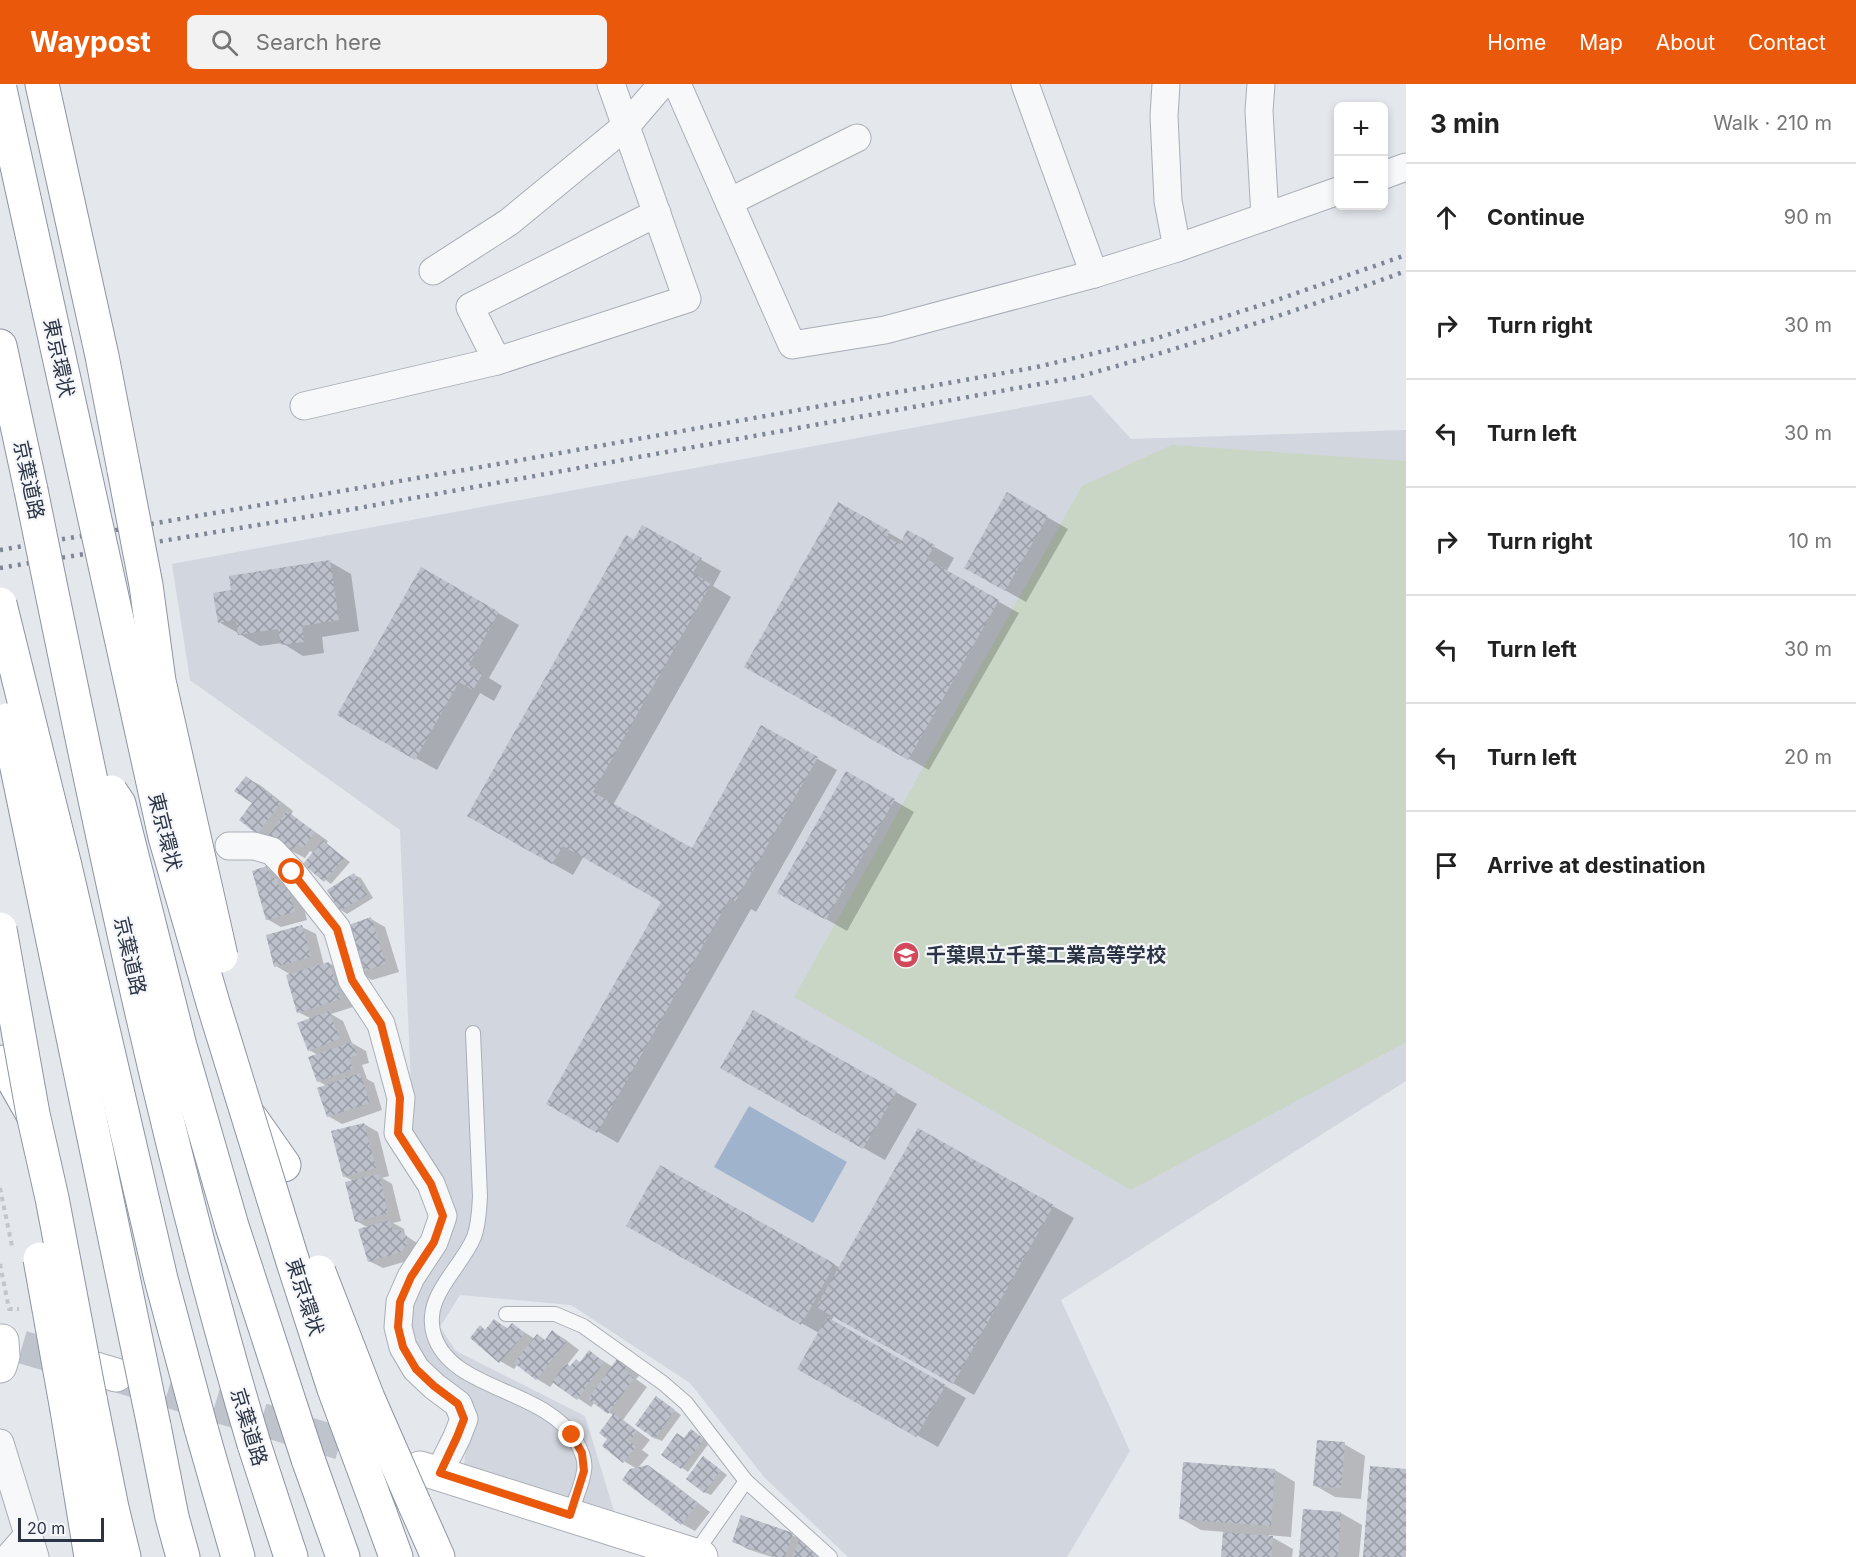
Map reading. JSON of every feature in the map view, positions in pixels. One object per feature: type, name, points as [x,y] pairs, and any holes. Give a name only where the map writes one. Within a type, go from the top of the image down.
[{"type":"main road","points":[[42,84],[102,356],[146,585],[159,681],[218,947],[284,1165],[326,1293],[368,1398],[438,1557]]},
{"type":"main road","name":"東京環状","points":[[0,88],[165,837],[246,1112],[334,1389],[396,1557]]},
{"type":"main road","name":"京葉道路","points":[[0,346],[84,753],[183,1186],[221,1332],[291,1557]]},
{"type":"main road","points":[[0,604],[65,866],[161,1279],[238,1557]]},
{"type":"main road","points":[[0,685],[172,1517],[183,1557]]},
{"type":"main road","points":[[84,753],[119,804],[180,1046],[228,1215],[308,1459],[343,1557]]},
{"type":"main road","points":[[0,929],[33,1114],[92,1388],[112,1508],[124,1557]]},
{"type":"main road","points":[[213,1003],[218,947]]},
{"type":"main road","points":[[1,1056],[33,1114]]},
{"type":"main road","points":[[1,1056],[46,1292],[92,1388],[90,1557]]},
{"type":"main road","points":[[246,1112],[284,1165]]},
{"type":"main road","points":[[46,1292],[52,1198]]},
{"type":"main road","points":[[430,1470],[698,1556]]},
{"type":"street","points":[[304,406],[496,362],[687,299],[611,84]]},
{"type":"street","points":[[433,271],[509,222],[627,125],[662,84]]},
{"type":"street","points":[[677,84],[792,345],[885,330],[1094,274],[1177,249],[1334,192]]},
{"type":"street","points":[[1025,84],[1094,274]]},
{"type":"street","points":[[1166,84],[1164,116],[1168,201],[1177,249]]},
{"type":"street","points":[[1261,84],[1259,111],[1264,217]]},
{"type":"street","points":[[729,202],[857,138]]},
{"type":"street","points":[[1388,173],[1406,166]]},
{"type":"street","points":[[496,362],[470,307],[657,213]]},
{"type":"street","points":[[229,846],[254,846],[272,851],[292,872],[337,929],[352,980],[381,1024],[400,1098],[398,1133],[431,1184],[443,1216],[434,1242],[411,1277],[400,1302],[398,1327],[403,1347],[416,1369],[458,1404],[464,1419],[457,1437],[430,1470]]},
{"type":"street","points":[[0,1443],[31,1546],[9,1557]]},
{"type":"lane","points":[[473,1034],[480,1197],[478,1220],[475,1235],[469,1247],[439,1291],[431,1321],[434,1335],[441,1349],[464,1370],[473,1377],[537,1406],[559,1421],[572,1435],[582,1453],[584,1471],[570,1515]]},
{"type":"lane","points":[[506,1314],[555,1314],[583,1326],[663,1383],[686,1402],[746,1481],[830,1557]]},
{"type":"lane","points":[[698,1556],[746,1481]]},
{"type":"shaded area","name":"千葉県立千葉工業高等学校","points":[[1091,395],[1131,439],[1406,430],[1406,1081],[1061,1300],[1130,1451],[1067,1557],[848,1557],[764,1477],[690,1383],[571,1305],[460,1295],[440,1327],[456,1351],[585,1416],[614,1511],[464,1465],[471,1408],[409,1346],[409,1304],[441,1241],[413,1133],[400,830],[190,680],[172,564]]},
{"type":"green space","points":[[1172,445],[1406,461],[1406,1042],[1131,1190],[794,997],[1082,486]]},
{"type":"water","points":[[749,1106],[847,1162],[813,1223],[714,1167]]},
{"type":"building","points":[[1007,492],[1048,516],[1005,591],[964,568]]},
{"type":"building","points":[[838,502],[890,531],[887,537],[900,544],[907,530],[935,545],[927,559],[999,600],[908,760],[744,667]]},
{"type":"building","points":[[642,525],[702,558],[693,573],[711,584],[593,792],[692,848],[761,725],[818,757],[735,902],[730,898],[597,1133],[546,1104],[661,902],[563,846],[552,864],[467,816],[626,535],[634,540]]},
{"type":"building","points":[[330,560],[339,620],[302,626],[304,642],[281,645],[278,629],[238,635],[236,620],[218,623],[213,593],[231,590],[229,576]]},
{"type":"building","points":[[421,567],[499,612],[469,665],[483,673],[473,690],[459,682],[415,760],[337,715]]},
{"type":"building","points":[[846,771],[895,799],[826,920],[777,893]]},
{"type":"building","points":[[246,776],[281,803],[257,834],[239,820],[252,803],[234,791]]},
{"type":"building","points":[[287,811],[315,832],[303,848],[297,844],[291,852],[269,835]]},
{"type":"building","points":[[323,840],[344,858],[324,882],[303,864]]},
{"type":"building","points":[[267,866],[271,879],[277,877],[281,890],[288,888],[295,912],[266,920],[252,871]]},
{"type":"building","points":[[354,873],[367,895],[340,911],[327,890]]},
{"type":"building","points":[[371,917],[386,964],[357,973],[343,927]]},
{"type":"building","points":[[302,925],[311,957],[274,967],[266,935]]},
{"type":"building","points":[[329,962],[341,999],[297,1013],[286,975]]},
{"type":"building","points":[[753,1010],[897,1091],[863,1149],[720,1068]]},
{"type":"building","points":[[329,1011],[340,1039],[308,1051],[297,1023]]},
{"type":"building","points":[[352,1042],[357,1055],[349,1058],[353,1069],[317,1082],[308,1057]]},
{"type":"building","points":[[360,1073],[370,1103],[327,1117],[317,1088]]},
{"type":"building","points":[[364,1123],[376,1168],[343,1177],[331,1131]]},
{"type":"building","points":[[918,1128],[1054,1205],[953,1384],[816,1307]]},
{"type":"building","points":[[660,1165],[835,1264],[801,1325],[626,1226]]},
{"type":"building","points":[[379,1174],[388,1213],[355,1222],[345,1182]]},
{"type":"building","points":[[390,1220],[393,1230],[400,1230],[407,1236],[407,1245],[401,1252],[368,1262],[358,1229]]},
{"type":"building","points":[[827,1317],[946,1385],[916,1437],[797,1369]]},
{"type":"building","points":[[494,1319],[507,1329],[512,1323],[525,1333],[499,1363],[470,1338],[480,1325],[485,1330]]},
{"type":"building","points":[[552,1330],[566,1342],[536,1380],[514,1363],[537,1334],[545,1340]]},
{"type":"building","points":[[589,1350],[604,1362],[577,1400],[552,1382],[566,1363],[570,1366],[576,1359],[580,1362]]},
{"type":"building","points":[[617,1359],[627,1366],[624,1370],[634,1378],[608,1414],[588,1399]]},
{"type":"building","points":[[656,1396],[675,1410],[655,1439],[635,1425]]},
{"type":"building","points":[[614,1413],[637,1432],[629,1441],[636,1447],[623,1463],[602,1446],[607,1439],[599,1433]]},
{"type":"building","points":[[691,1429],[704,1439],[681,1469],[661,1455],[677,1433],[684,1438]]},
{"type":"building","points":[[1317,1440],[1345,1442],[1341,1488],[1313,1486]]},
{"type":"building","points":[[703,1456],[721,1470],[704,1493],[686,1479]]},
{"type":"building","points":[[1183,1462],[1275,1469],[1271,1526],[1179,1519]]},
{"type":"building","points":[[648,1465],[698,1503],[681,1525],[622,1480],[630,1469]]},
{"type":"building","points":[[1370,1466],[1406,1469],[1406,1557],[1363,1557]]},
{"type":"building","points":[[1303,1509],[1341,1512],[1338,1557],[1299,1557]]},
{"type":"building","points":[[741,1515],[793,1533],[785,1557],[777,1557],[732,1542]]},
{"type":"building","points":[[1223,1532],[1273,1536],[1271,1557],[1221,1557]]},
{"type":"building","points":[[799,1540],[820,1557],[793,1557]]},
{"type":"tunnel","points":[[22,1347],[83,1365]]},
{"type":"tunnel","points":[[121,1377],[379,1455]]},
{"type":"railway","points":[[0,550],[510,462],[1037,367],[1154,339],[1274,301],[1406,255]]},
{"type":"railway","points":[[0,568],[348,510],[1078,377],[1243,327],[1406,271]]},
{"type":"place","name":"千葉県立千葉工業高等学校","points":[[906,955]]},
{"type":"route","points":[[292,872],[337,929],[352,980],[381,1024],[400,1098],[398,1133],[431,1184],[443,1216],[434,1242],[411,1277],[400,1302],[398,1327],[403,1347],[416,1369],[458,1404],[464,1419],[440,1473],[570,1515],[584,1471],[582,1453],[572,1435]]}]
